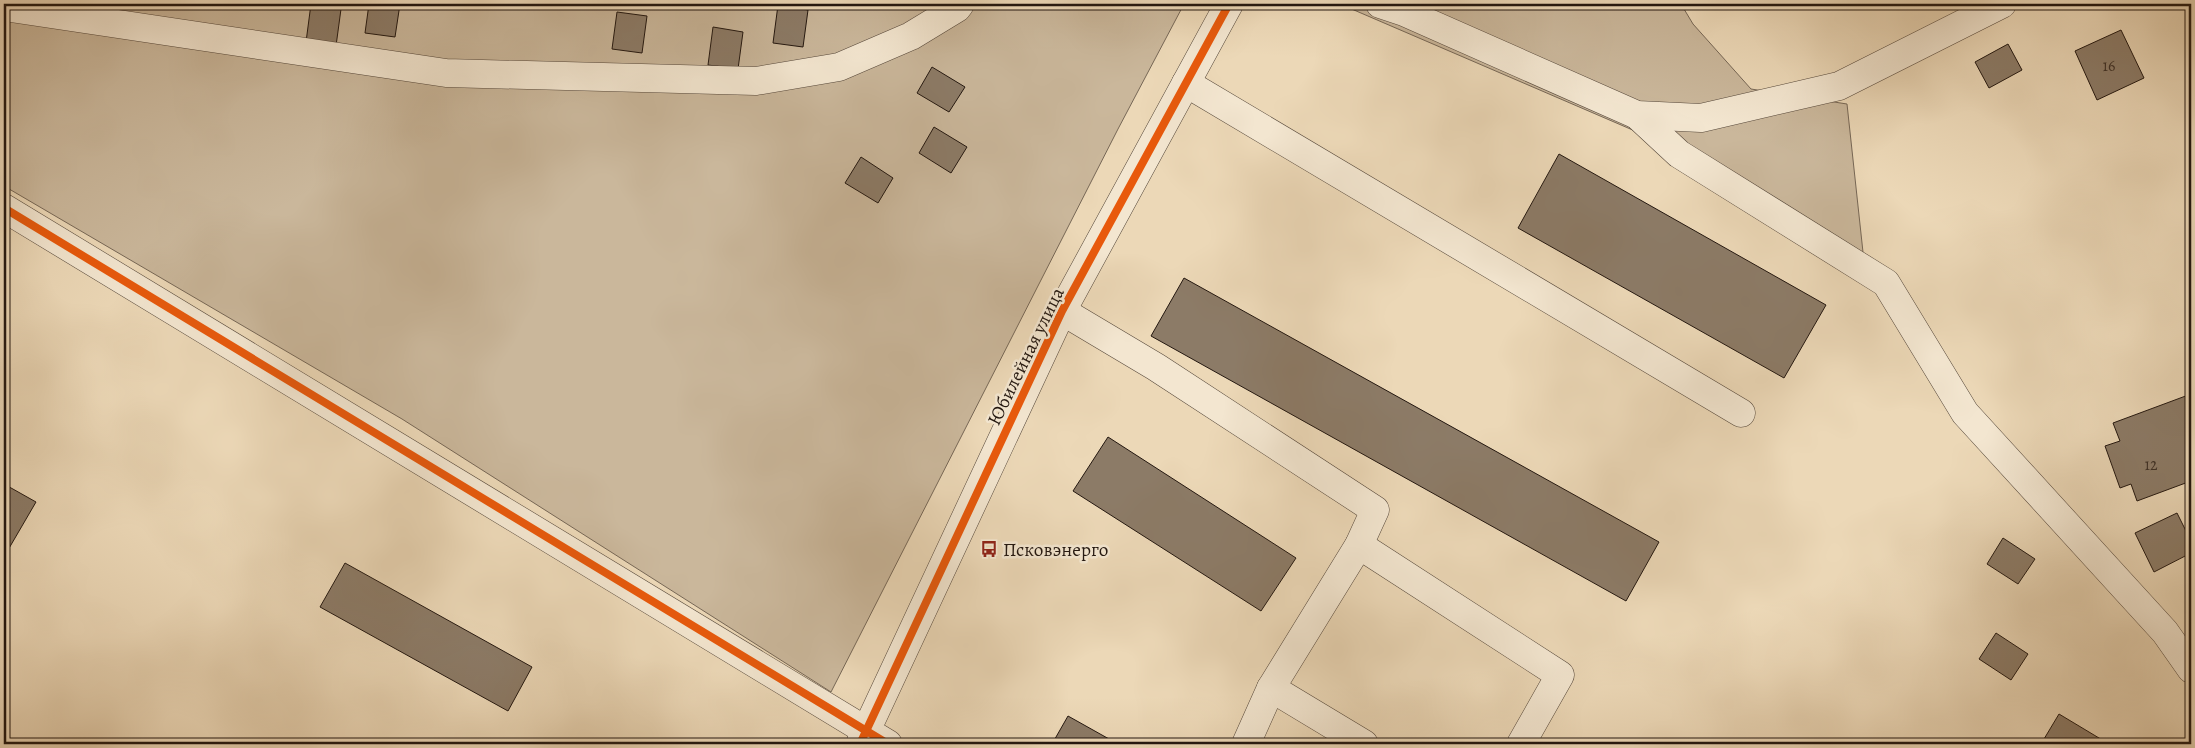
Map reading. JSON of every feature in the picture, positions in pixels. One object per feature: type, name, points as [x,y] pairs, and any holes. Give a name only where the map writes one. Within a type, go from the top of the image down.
[{"type":"street","points":[[4,7],[446,73],[756,81],[839,67],[911,36],[957,8],[960,4]]},
{"type":"street","name":"Юбилейная улица","points":[[863,737],[1062,311],[1229,4]]},
{"type":"street","points":[[1380,4],[1404,12],[1637,114],[1701,118],[1840,86],[2002,4]]},
{"type":"street","points":[[1186,82],[1741,413]]},
{"type":"street","points":[[1637,114],[1678,154],[1886,283],[1964,413],[2166,632],[2191,669]]},
{"type":"street","points":[[4,208],[863,737],[888,744]]},
{"type":"street","points":[[1062,311],[1156,367],[1375,510],[1359,545],[1271,688],[1246,744]]},
{"type":"street","points":[[1359,545],[1560,675],[1521,744]]},
{"type":"street","points":[[1271,688],[1364,744]]},
{"type":"shaded area","points":[[4,4],[1184,4],[1118,129],[831,692],[402,419],[4,186]]},
{"type":"shaded area","points":[[1340,4],[1681,4],[1693,24],[1751,89],[1847,104],[1866,280],[1635,131]]},
{"type":"building","points":[[311,4],[341,9],[336,46],[306,42]]},
{"type":"building","points":[[369,4],[400,4],[395,37],[365,33]]},
{"type":"building","points":[[463,4],[494,4],[493,8]]},
{"type":"building","points":[[778,5],[808,10],[803,47],[773,43]]},
{"type":"building","points":[[617,12],[647,16],[642,53],[612,49]]},
{"type":"building","points":[[713,27],[743,32],[738,69],[708,65]]},
{"type":"building","points":[[2121,30],[2144,78],[2097,100],[2075,51]]},
{"type":"building","points":[[2008,44],[2022,70],[1989,88],[1975,62]]},
{"type":"building","points":[[932,67],[965,87],[949,112],[917,93]]},
{"type":"building","points":[[934,127],[967,147],[951,173],[919,153]]},
{"type":"building","points":[[1559,154],[1826,305],[1784,378],[1518,228]]},
{"type":"building","points":[[861,157],[893,178],[878,203],[845,183]]},
{"type":"building","points":[[1184,278],[1659,542],[1626,601],[1151,336]]},
{"type":"building","points":[[2191,394],[2191,481],[2137,501],[2131,484],[2120,488],[2105,446],[2120,441],[2113,423]]},
{"type":"building","points":[[1108,437],[1296,558],[1261,611],[1073,491]]},
{"type":"building","points":[[4,484],[36,502],[8,550],[4,548]]},
{"type":"building","points":[[2177,513],[2191,541],[2191,553],[2154,572],[2135,533]]},
{"type":"building","points":[[2003,538],[2035,559],[2018,584],[1987,564]]},
{"type":"building","points":[[345,563],[532,667],[508,711],[320,607]]},
{"type":"building","points":[[1996,633],[2028,654],[2011,680],[1979,659]]},
{"type":"building","points":[[2059,714],[2109,744],[2041,744]]},
{"type":"building","points":[[1068,716],[1118,744],[1052,744]]},
{"type":"cycle path","points":[[860,744],[1062,311],[1229,4]]},
{"type":"cycle path","points":[[4,208],[888,744]]},
{"type":"place","name":"Псковэнерго","points":[[989,549]]}]
